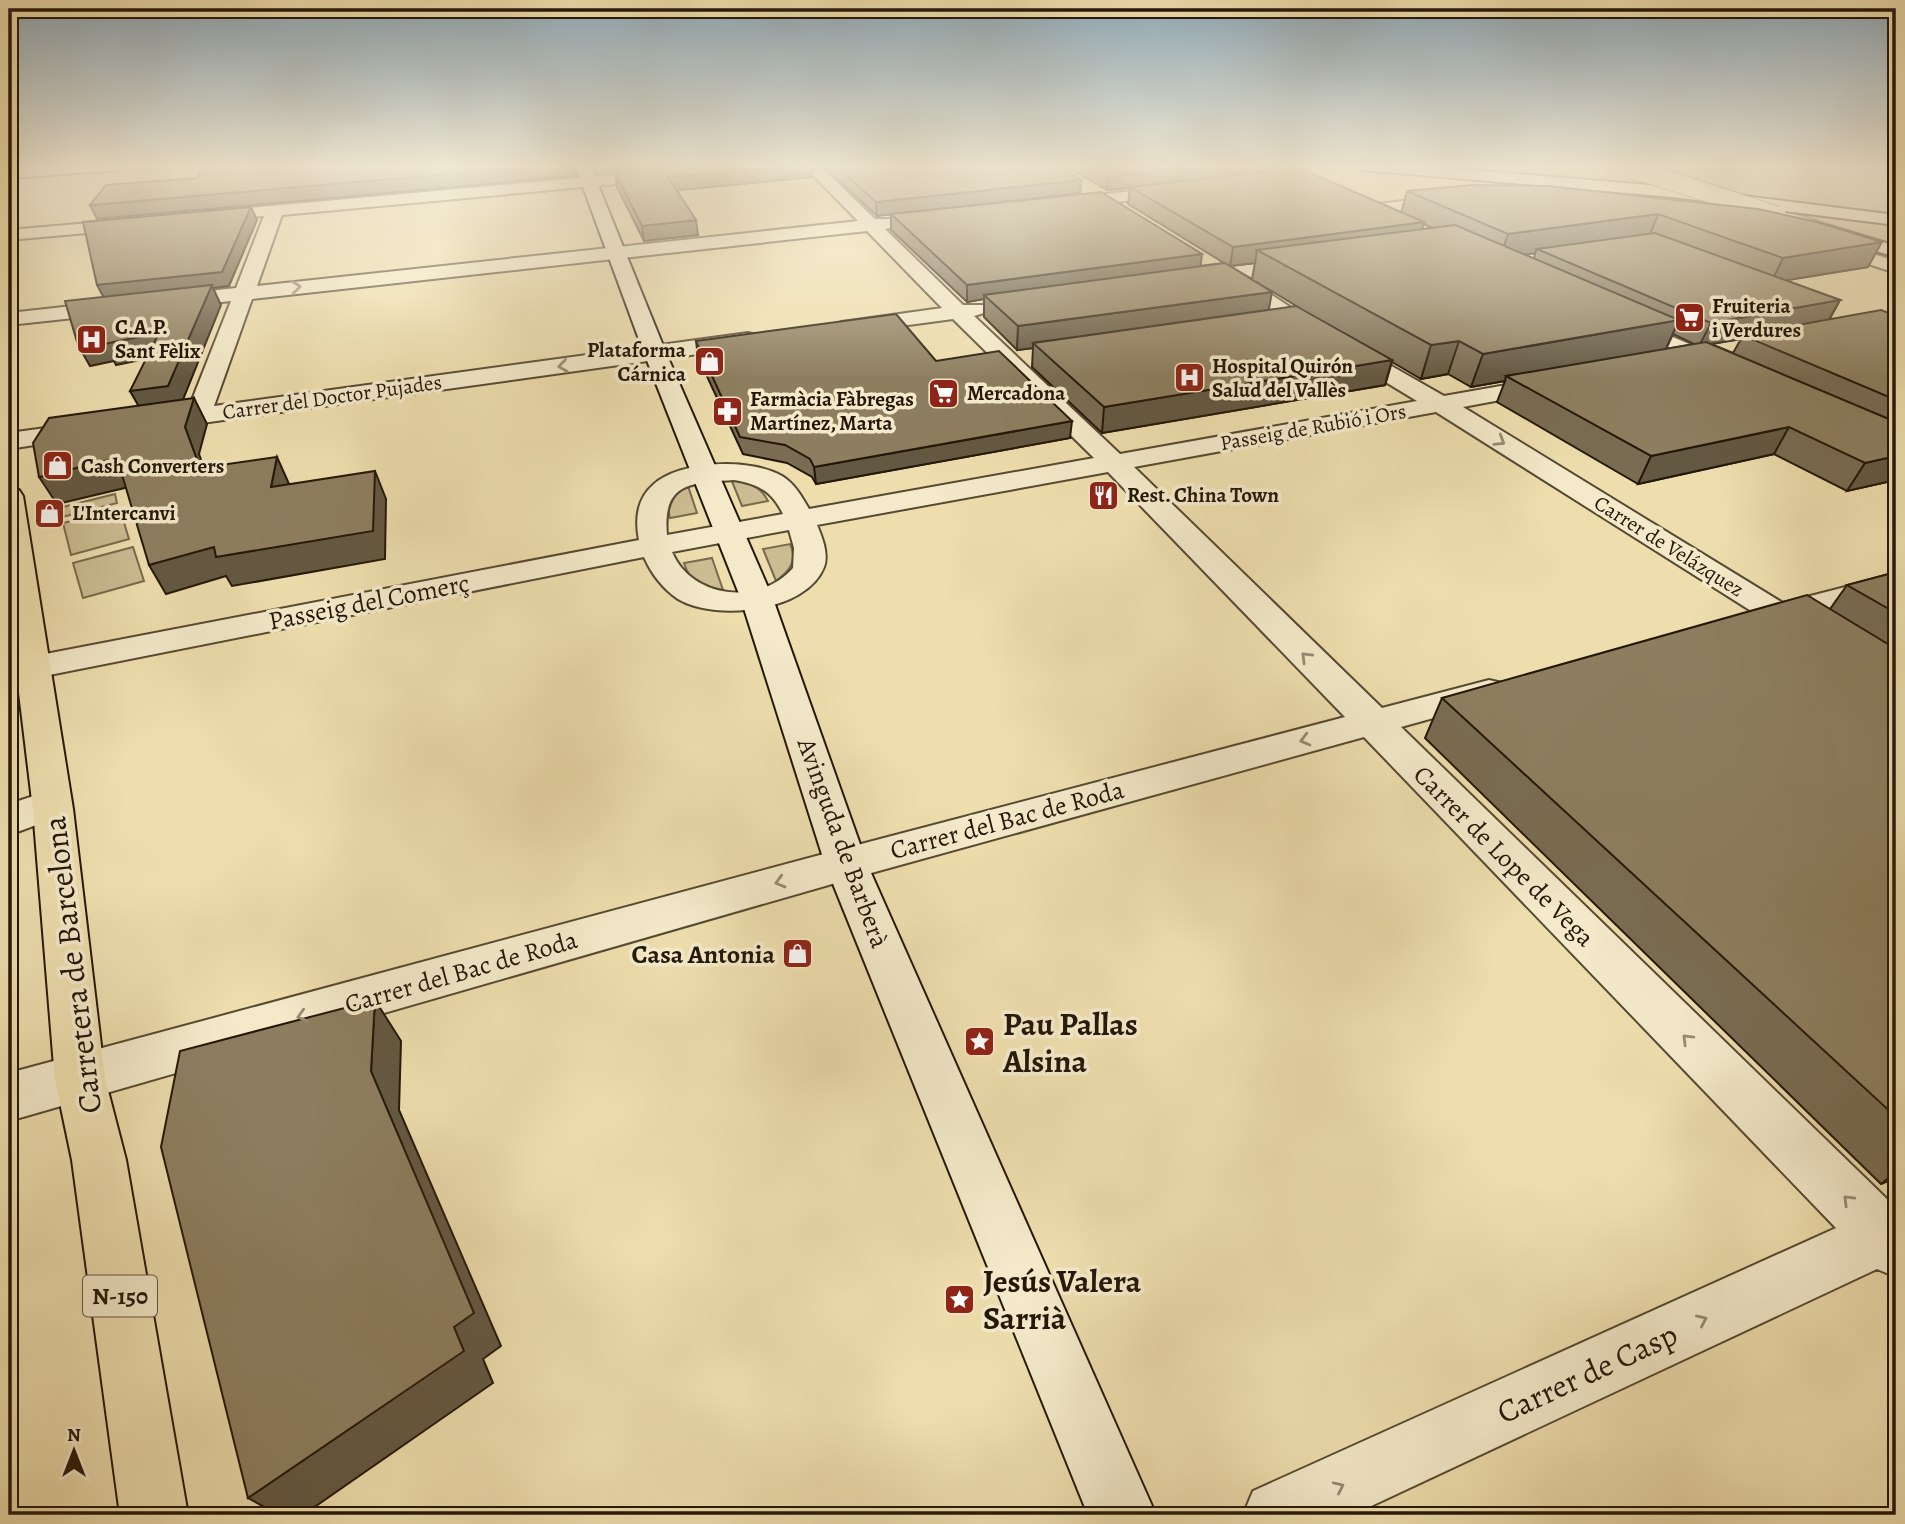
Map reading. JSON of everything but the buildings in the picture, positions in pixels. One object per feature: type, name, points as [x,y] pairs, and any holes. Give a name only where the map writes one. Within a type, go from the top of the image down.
[{"type":"main road","name":"Carretera de Barcelona","points":[[9,496],[21,670],[52,804],[80,1079],[99,1160],[154,1515]]},
{"type":"street","points":[[198,416],[265,236]]},
{"type":"street","name":"Avinguda de Barberà","points":[[609,236],[757,599],[846,864],[1122,1515]]},
{"type":"street","points":[[9,319],[771,236]]},
{"type":"street","name":"Carrer de Lope de Vega","points":[[884,236],[1892,1238]]},
{"type":"street","points":[[1831,236],[1896,252]]},
{"type":"street","points":[[1810,239],[1896,267]]},
{"type":"street","name":"Carrer de Velázquez","points":[[1206,261],[1826,644]]},
{"type":"street","points":[[1174,282],[1324,262]]},
{"type":"street","points":[[834,329],[998,306]]},
{"type":"street","points":[[1605,314],[1747,378]]},
{"type":"street","points":[[1268,323],[1296,319]]},
{"type":"street","name":"Carrer del Doctor Pujades","points":[[9,441],[765,338]]},
{"type":"street","points":[[1659,364],[1745,348]]},
{"type":"street","points":[[1009,361],[1036,357]]},
{"type":"street","name":"Passeig de Rubió i Ors","points":[[730,532],[1580,379]]},
{"type":"street","points":[[734,472],[760,476],[778,485],[800,520],[811,554],[808,570],[786,590],[757,599],[717,601],[695,595],[676,583],[653,546],[651,531],[654,499],[664,489],[680,480],[706,474],[734,472]]},
{"type":"street","name":"Passeig del Comerç","points":[[21,670],[730,532]]},
{"type":"street","points":[[1740,625],[1896,583]]},
{"type":"street","name":"Carrer del Bac de Roda","points":[[9,1097],[846,864],[1516,684]]},
{"type":"street","points":[[9,820],[52,804]]},
{"type":"street","name":"Carrer de Casp","points":[[1277,1515],[1892,1238]]},
{"type":"shaded area","points":[[1868,236],[1896,236],[1896,245]]},
{"type":"shaded area","points":[[731,479],[753,486],[762,492],[768,501],[742,506]]},
{"type":"shaded area","points":[[688,486],[697,513],[670,518],[669,507],[672,499]]},
{"type":"shaded area","points":[[115,494],[117,503],[62,517],[59,508]]},
{"type":"shaded area","points":[[120,509],[129,539],[71,555],[63,523]]},
{"type":"shaded area","points":[[790,544],[793,560],[776,581],[763,549]]},
{"type":"shaded area","points":[[133,547],[144,581],[83,598],[73,563]]},
{"type":"shaded area","points":[[712,558],[723,590],[694,579],[684,563]]},
{"type":"place","name":"Fruiteria i Verdures","points":[[1689,318]]},
{"type":"place","name":"C.A.P. Sant Fèlix","points":[[92,339]]},
{"type":"place","name":"Plataforma Cárnica","points":[[709,362]]},
{"type":"place","name":"Hospital Quirón Salud del Vallès","points":[[1189,378]]},
{"type":"place","name":"Mercadona","points":[[944,393]]},
{"type":"place","name":"Farmàcia Fàbregas Martínez, Marta","points":[[727,411]]},
{"type":"place","name":"Cash Converters","points":[[58,466]]},
{"type":"place","name":"Rest. China Town","points":[[1104,495]]},
{"type":"place","name":"L'Intercanvi","points":[[49,513]]},
{"type":"place","name":"Casa Antonia","points":[[798,954]]},
{"type":"place","name":"Pau Pallas Alsina","points":[[980,1042]]},
{"type":"place","name":"Jesús Valera Sarrià","points":[[960,1299]]}]
